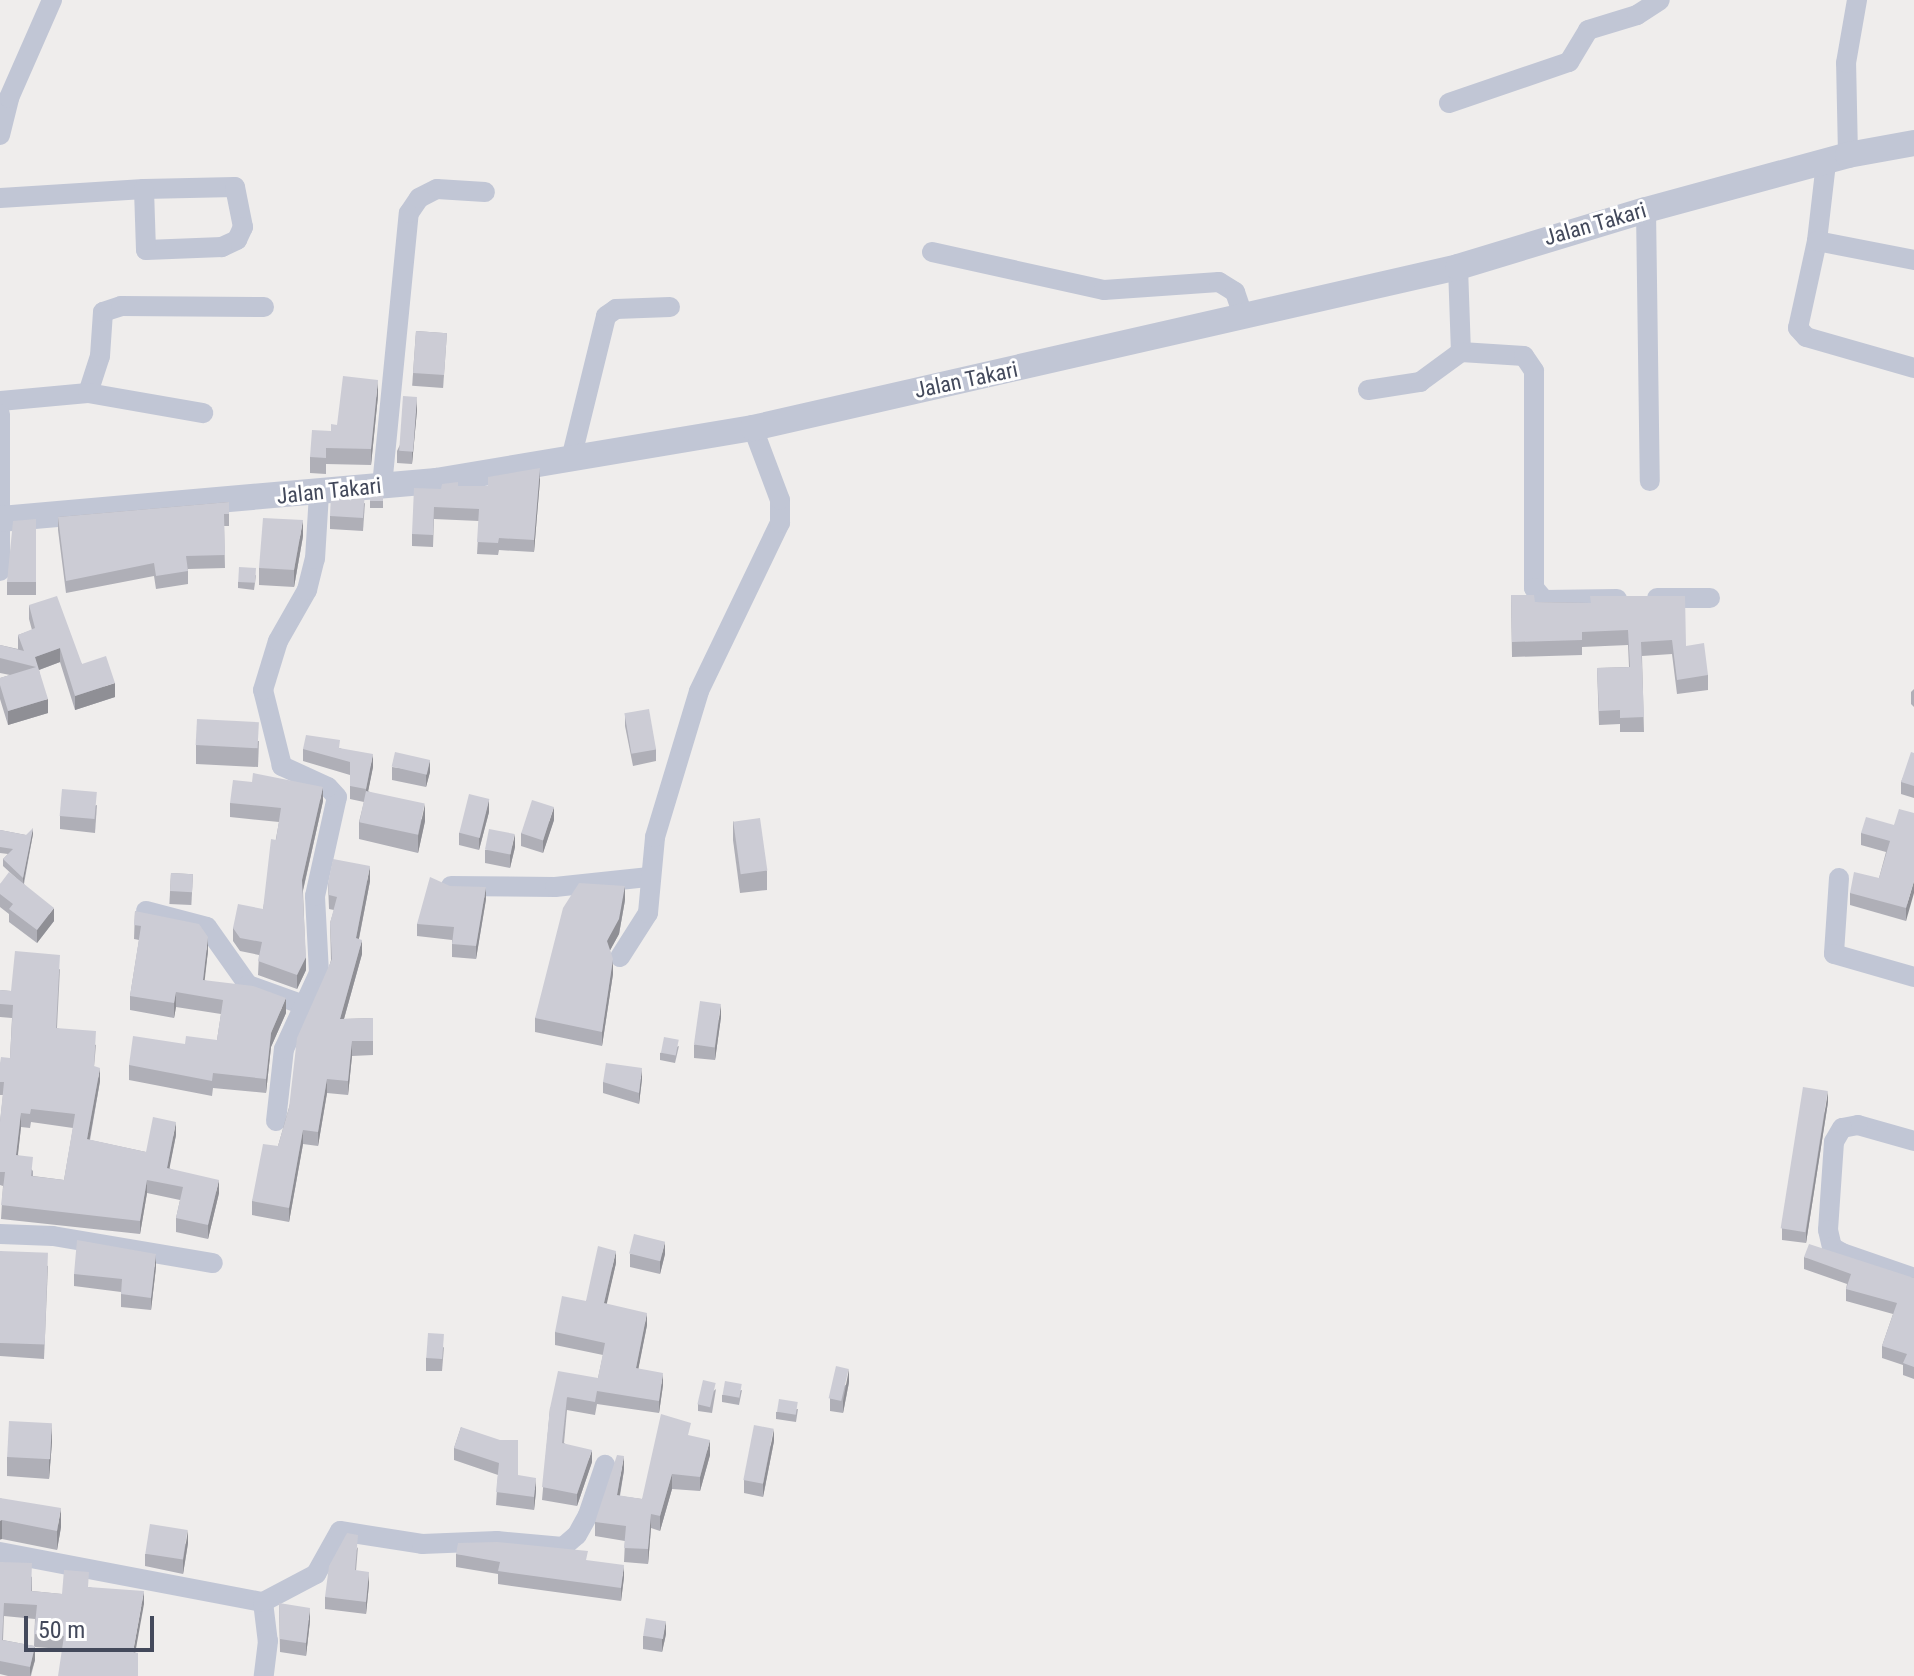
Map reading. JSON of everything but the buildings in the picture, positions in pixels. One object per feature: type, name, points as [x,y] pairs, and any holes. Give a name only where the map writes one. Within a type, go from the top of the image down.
[{"type":"street","points":[[0,135],[9,98],[52,0]]},
{"type":"street","points":[[1449,103],[1569,62],[1588,30],[1637,15],[1660,0]]},
{"type":"street","points":[[1857,0],[1846,63],[1837,159],[1798,328],[1806,337],[1914,368]]},
{"type":"street","name":"Jalan Takari","points":[[1,519],[382,486],[571,459],[753,428],[1458,267],[1646,210],[1837,159],[1914,143]]},
{"type":"street","points":[[0,198],[144,189],[235,187],[243,227],[237,240],[222,247],[146,250],[144,189]]},
{"type":"street","points":[[382,486],[409,213],[419,198],[437,189],[485,192]]},
{"type":"street","points":[[1646,210],[1650,481]]},
{"type":"street","points":[[1817,241],[1914,260]]},
{"type":"street","points":[[932,252],[1104,290],[1219,282],[1235,292],[1243,315]]},
{"type":"street","points":[[1458,267],[1461,352]]},
{"type":"street","points":[[88,393],[100,356],[103,312],[121,306],[264,307]]},
{"type":"street","points":[[571,459],[606,316],[626,308],[670,307]]},
{"type":"street","points":[[1368,390],[1420,382],[1461,352],[1524,356],[1534,371],[1534,588],[1539,597],[1710,598]]},
{"type":"street","points":[[0,401],[88,393],[203,413]]},
{"type":"street","points":[[0,414],[0,571]]},
{"type":"street","points":[[620,957],[648,913],[649,877],[668,784],[699,691],[780,523],[780,500],[753,428]]},
{"type":"street","points":[[276,1121],[284,1049],[319,973],[315,896],[337,797],[328,787],[282,766],[263,690],[278,641],[307,590],[315,559],[319,493]]},
{"type":"street","points":[[451,886],[555,887],[649,877]]},
{"type":"street","points":[[1839,878],[1834,954],[1914,977]]},
{"type":"street","points":[[146,911],[207,927],[248,985],[304,1005]]},
{"type":"street","points":[[1914,1141],[1858,1125],[1842,1128],[1834,1142],[1828,1230],[1832,1247],[1842,1253],[1914,1278]]},
{"type":"street","points":[[0,1234],[53,1236],[213,1263]]},
{"type":"street","points":[[0,1552],[263,1602],[316,1574],[340,1531],[422,1544],[563,1547],[577,1535],[588,1515],[605,1465]]},
{"type":"street","points":[[263,1602],[268,1641],[264,1676]]}]
